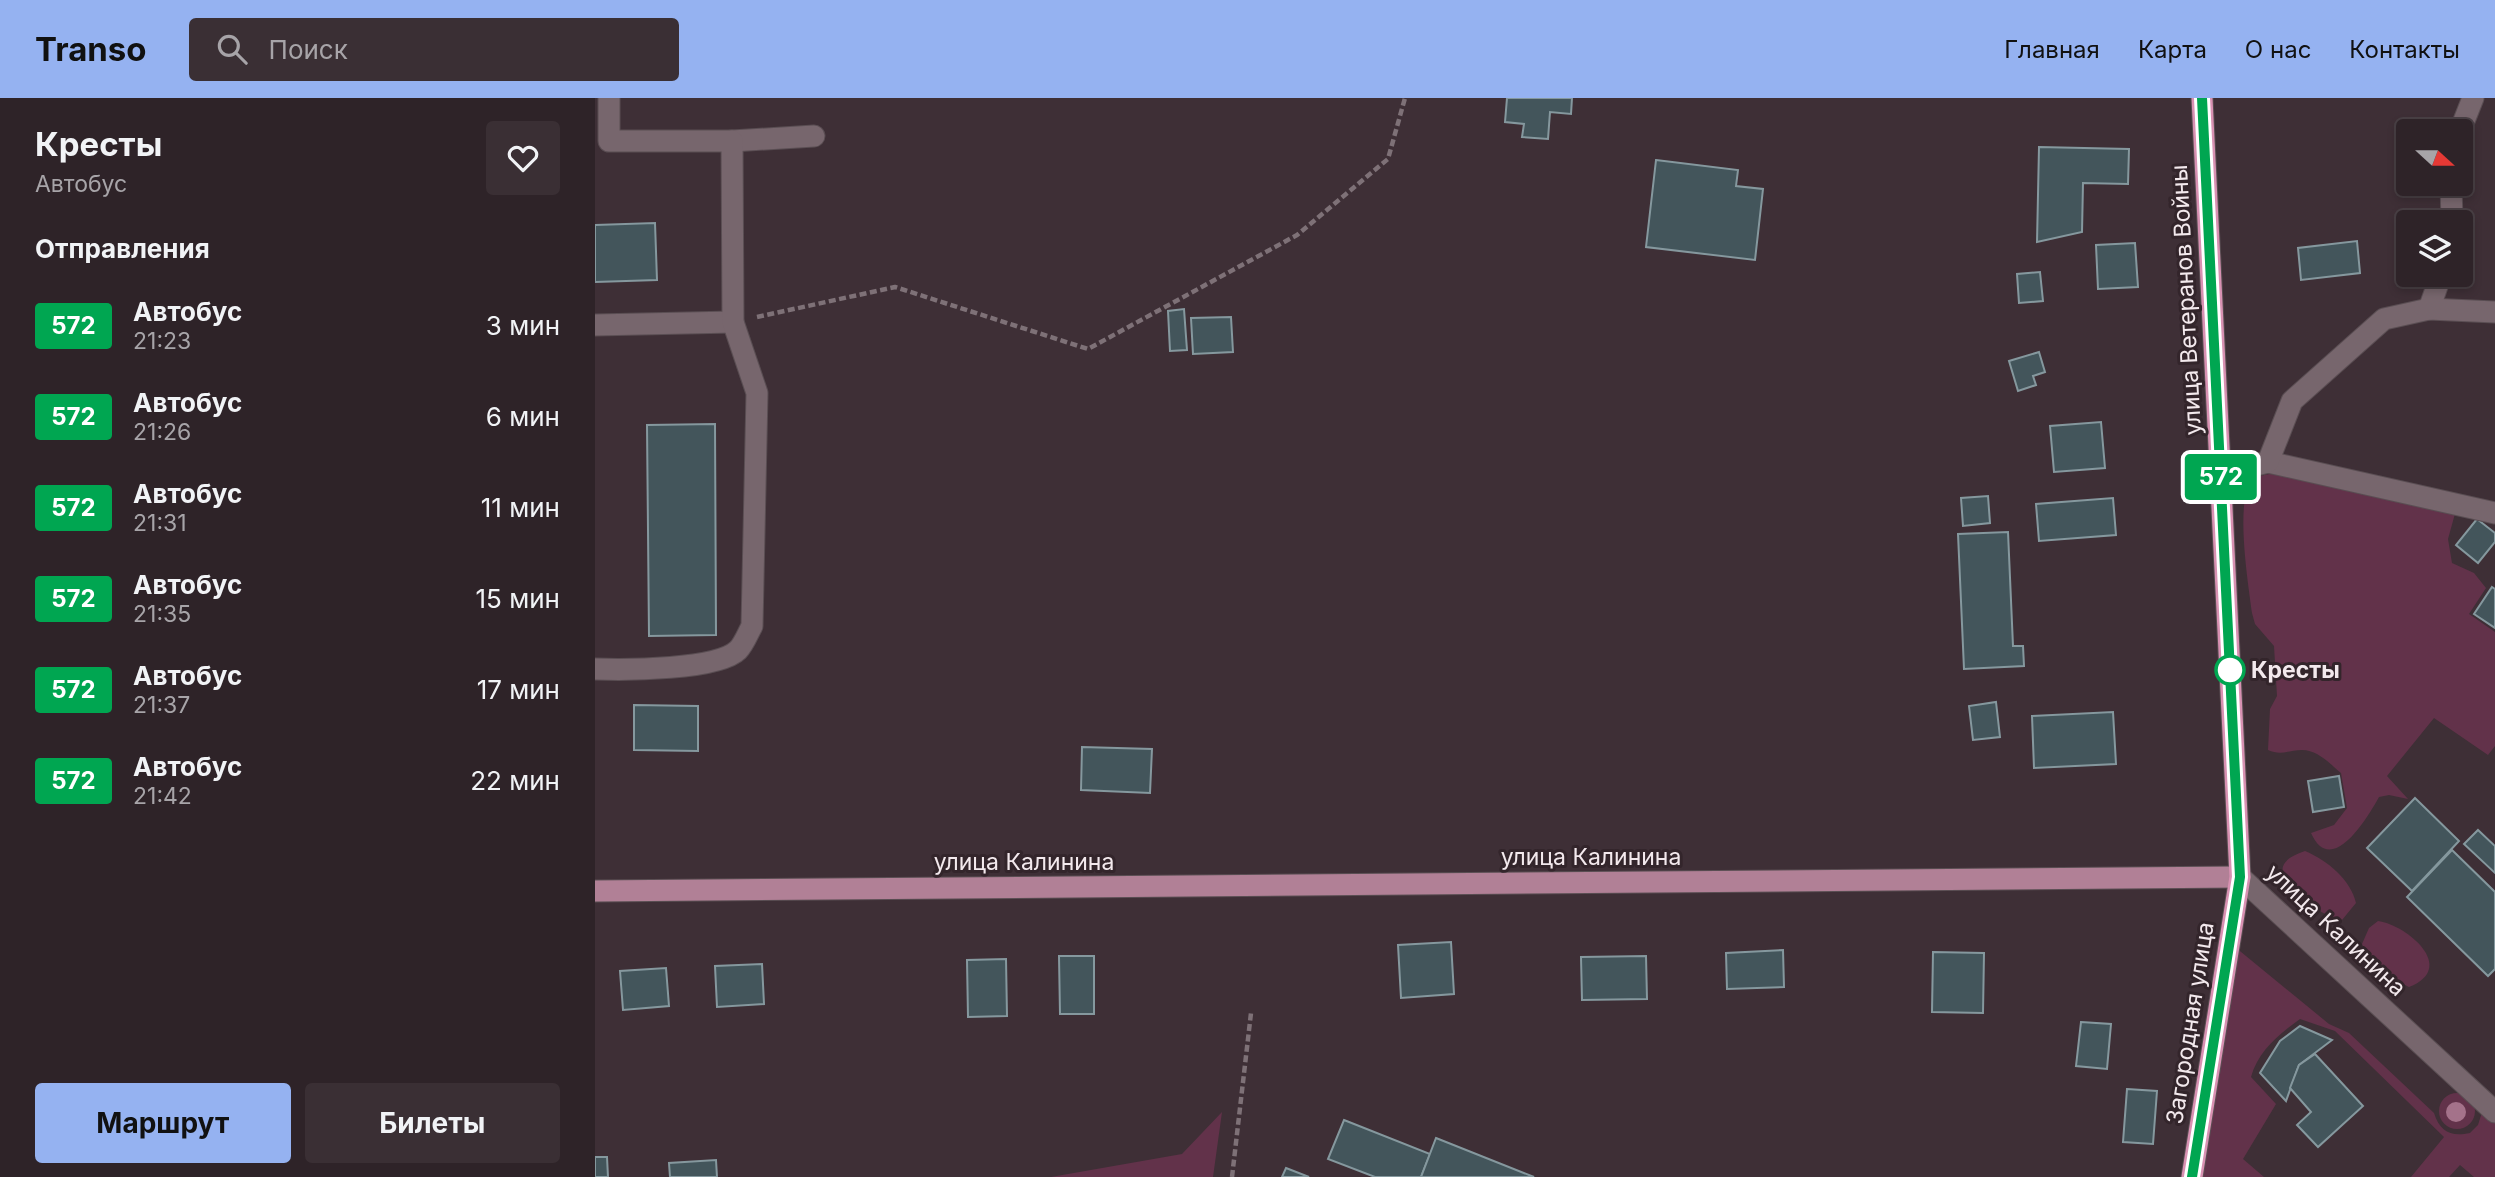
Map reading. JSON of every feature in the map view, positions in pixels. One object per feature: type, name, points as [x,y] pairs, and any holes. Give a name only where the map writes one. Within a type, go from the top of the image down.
[{"type":"highway","name":"улица Ветеранов Войны","points":[[2202,98],[2240,877]]},
{"type":"highway","name":"Загородная улица","points":[[2192,1177],[2240,877]]},
{"type":"main road","name":"улица Калинина","points":[[595,891],[2240,877]]},
{"type":"street","points":[[609,98],[609,141],[732,141],[814,136]]},
{"type":"street","points":[[2465,119],[2473,98]]},
{"type":"street","points":[[595,669],[629,670],[710,663],[738,651],[752,626],[757,393],[733,322],[732,141]]},
{"type":"street","points":[[2429,309],[2437,287]]},
{"type":"street","points":[[2268,462],[2292,401],[2384,319],[2429,309],[2495,312]]},
{"type":"street","points":[[595,326],[733,322]]},
{"type":"street","points":[[2220,474],[2268,462],[2495,513]]},
{"type":"street","name":"улица Калинина","points":[[2240,877],[2495,1112]]},
{"type":"path","points":[[733,322],[895,287],[1088,349],[1297,235],[1388,159],[1405,98]]},
{"type":"path","points":[[1232,1177],[1251,1013]]},
{"type":"shaded area","points":[[2269,474],[2291,476],[2456,510],[2448,539],[2452,563],[2474,573],[2486,588],[2469,614],[2495,632],[2495,746],[2488,755],[2434,718],[2387,776],[2408,799],[2389,795],[2379,797],[2348,840],[2338,847],[2328,849],[2319,845],[2311,833],[2334,825],[2347,808],[2341,773],[2313,752],[2302,750],[2277,753],[2268,750],[2270,709],[2277,696],[2274,646],[2255,624],[2252,613],[2243,521],[2248,488],[2254,479]]},
{"type":"shaded area","points":[[2305,851],[2329,865],[2349,886],[2356,903],[2342,920],[2317,909],[2285,878],[2283,866]]},
{"type":"shaded area","points":[[2378,921],[2402,930],[2423,948],[2429,969],[2423,979],[2409,987],[2394,979],[2370,957],[2362,944],[2369,928]]},
{"type":"shaded area","points":[[2235,947],[2329,1024],[2349,1033],[2434,1113],[2439,1125],[2447,1132],[2470,1133],[2478,1125],[2483,1109],[2495,1119],[2495,1177],[2474,1177],[2460,1165],[2449,1177],[2411,1177],[2444,1137],[2335,1031],[2300,1019],[2264,1051],[2251,1077],[2276,1104],[2243,1159],[2264,1177],[2199,1177]]},
{"type":"shaded area","points":[[2457,1093],[2470,1098],[2475,1111],[2470,1124],[2457,1129],[2444,1124],[2439,1111],[2444,1098]]},
{"type":"shaded area","points":[[1222,1112],[1213,1177],[1051,1177],[1182,1154]]},
{"type":"building","points":[[1507,98],[1572,98],[1571,114],[1550,112],[1548,139],[1522,137],[1524,124],[1505,122]]},
{"type":"building","points":[[2039,147],[2129,149],[2128,184],[2083,183],[2082,232],[2037,242]]},
{"type":"building","points":[[1656,160],[1738,170],[1736,186],[1763,189],[1755,260],[1646,247]]},
{"type":"building","points":[[655,223],[657,280],[595,282],[595,225]]},
{"type":"building","points":[[2357,241],[2360,273],[2301,280],[2298,248]]},
{"type":"building","points":[[2135,243],[2138,287],[2098,289],[2096,245]]},
{"type":"building","points":[[2040,272],[2043,301],[2019,303],[2017,274]]},
{"type":"building","points":[[1184,309],[1187,350],[1170,351],[1168,311]]},
{"type":"building","points":[[1231,317],[1233,352],[1193,354],[1191,318]]},
{"type":"building","points":[[2039,352],[2045,372],[2033,376],[2036,385],[2018,391],[2009,361]]},
{"type":"building","points":[[2101,422],[2105,468],[2054,472],[2050,426]]},
{"type":"building","points":[[715,424],[716,635],[649,636],[647,425]]},
{"type":"building","points":[[1988,496],[1990,523],[1963,526],[1961,498]]},
{"type":"building","points":[[2113,498],[2116,535],[2039,541],[2036,504]]},
{"type":"building","points":[[2477,519],[2495,533],[2495,542],[2478,563],[2456,545]]},
{"type":"building","points":[[2008,532],[2013,646],[2023,646],[2024,666],[1964,669],[1958,534]]},
{"type":"building","points":[[2492,587],[2495,589],[2495,628],[2474,614]]},
{"type":"building","points":[[1996,702],[2000,737],[1973,740],[1969,706]]},
{"type":"building","points":[[634,705],[698,706],[698,751],[634,750]]},
{"type":"building","points":[[2113,712],[2116,764],[2034,768],[2032,716]]},
{"type":"building","points":[[1082,747],[1152,749],[1150,793],[1081,790]]},
{"type":"building","points":[[2339,776],[2344,807],[2313,812],[2308,781]]},
{"type":"building","points":[[2415,798],[2459,841],[2412,891],[2367,848]]},
{"type":"building","points":[[2478,830],[2495,846],[2495,873],[2464,844]]},
{"type":"building","points":[[2452,850],[2495,892],[2495,969],[2488,976],[2407,897]]},
{"type":"building","points":[[1451,942],[1454,994],[1401,998],[1398,945]]},
{"type":"building","points":[[1783,950],[1784,987],[1727,989],[1726,953]]},
{"type":"building","points":[[1933,952],[1984,953],[1983,1013],[1932,1012]]},
{"type":"building","points":[[1059,956],[1094,956],[1094,1014],[1060,1014]]},
{"type":"building","points":[[1646,956],[1647,999],[1582,1000],[1581,957]]},
{"type":"building","points":[[1006,959],[1007,1016],[968,1017],[967,960]]},
{"type":"building","points":[[762,964],[764,1004],[717,1007],[715,966]]},
{"type":"building","points":[[666,968],[669,1006],[623,1010],[620,971]]},
{"type":"building","points":[[2081,1022],[2111,1024],[2107,1069],[2076,1066]]},
{"type":"building","points":[[2300,1026],[2332,1040],[2299,1065],[2286,1101],[2260,1073],[2280,1041]]},
{"type":"building","points":[[2315,1054],[2363,1106],[2318,1147],[2297,1125],[2311,1112],[2290,1088],[2299,1065]]},
{"type":"building","points":[[2127,1089],[2157,1091],[2153,1144],[2123,1142]]},
{"type":"building","points":[[1344,1120],[1430,1154],[1421,1177],[1375,1177],[1328,1159]]},
{"type":"building","points":[[1436,1138],[1534,1177],[1421,1177]]},
{"type":"building","points":[[595,1157],[607,1157],[608,1177],[595,1177]]},
{"type":"building","points":[[716,1160],[717,1177],[670,1177],[669,1163]]},
{"type":"building","points":[[1286,1168],[1309,1177],[1282,1177]]},
{"type":"bus line","name":"572","points":[[2192,1177],[2240,877],[2202,98]]},
{"type":"place","name":"Кресты","points":[[2230,670]]}]
